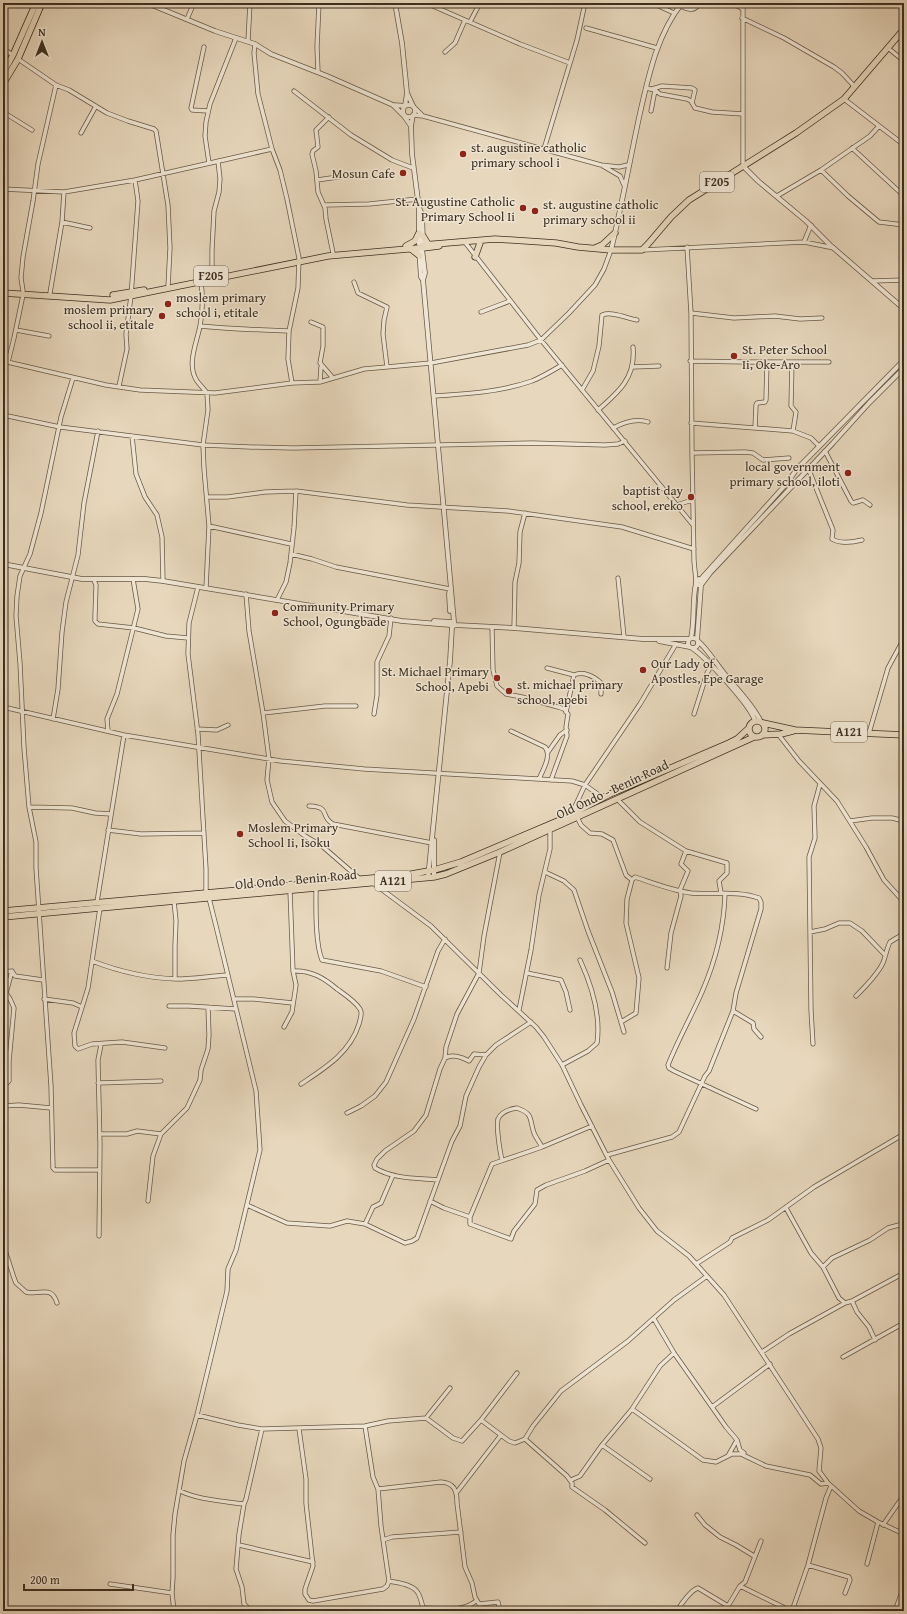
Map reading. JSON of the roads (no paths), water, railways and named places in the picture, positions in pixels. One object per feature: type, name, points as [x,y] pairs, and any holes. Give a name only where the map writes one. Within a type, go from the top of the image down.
[{"type":"main road","points":[[3,73],[13,55],[36,3]]},
{"type":"main road","points":[[3,84],[18,59],[42,3]]},
{"type":"main road","name":"F205","points":[[3,293],[50,292],[102,296],[131,294],[201,282],[333,252],[422,246],[489,239],[556,243],[610,250],[642,250],[681,207],[698,194],[796,133],[844,99],[904,29]]},
{"type":"main road","points":[[592,248],[602,245],[615,233]]},
{"type":"main road","points":[[421,235],[422,246]]},
{"type":"main road","points":[[420,256],[408,247],[421,235]]},
{"type":"main road","name":"F205","points":[[465,242],[480,243],[501,240]]},
{"type":"main road","points":[[475,257],[480,243]]},
{"type":"main road","name":"F205","points":[[3,290],[103,300],[168,287],[212,276],[299,260],[338,254],[408,247]]},
{"type":"main road","name":"Old Ondo - Benin Road","points":[[3,911],[97,902],[290,891],[406,875],[431,870],[461,862],[560,820],[603,798],[729,743],[737,739],[754,721],[795,730],[904,735]]},
{"type":"main road","points":[[762,723],[765,728],[762,735]]},
{"type":"main road","points":[[749,728],[750,733],[754,737]]},
{"type":"main road","name":"Old Ondo - Benin Road","points":[[3,917],[174,901],[207,895],[360,879],[431,878],[453,871],[500,852],[550,829],[575,813],[617,799],[754,737],[795,730]]},
{"type":"street","points":[[147,3],[236,38],[248,41],[271,54],[318,72],[394,105],[413,106],[423,116]]},
{"type":"street","points":[[187,19],[194,3]]},
{"type":"street","points":[[248,41],[250,3]]},
{"type":"street","points":[[318,72],[317,47],[319,3]]},
{"type":"street","points":[[395,3],[402,43],[407,93],[405,106],[402,111],[404,116]]},
{"type":"street","points":[[426,3],[520,44],[570,63]]},
{"type":"street","points":[[470,22],[480,3]]},
{"type":"street","points":[[544,149],[570,63],[585,3]]},
{"type":"street","points":[[652,3],[674,13]]},
{"type":"street","points":[[3,361],[106,385],[140,390],[215,393],[292,383],[320,382],[364,369],[431,363],[528,345],[541,340],[595,285],[604,269],[615,233],[628,165],[657,48],[674,13],[681,5],[689,10],[695,9],[700,3]]},
{"type":"street","points":[[732,3],[743,9]]},
{"type":"street","points":[[742,3],[743,166],[758,181],[811,225],[834,248],[904,309]]},
{"type":"street","points":[[742,18],[784,38],[834,67],[854,86]]},
{"type":"street","points":[[445,52],[455,43],[465,20]]},
{"type":"street","points":[[586,28],[657,48]]},
{"type":"street","points":[[209,163],[205,127],[208,112],[236,38]]},
{"type":"street","points":[[255,44],[254,53],[256,80],[272,149],[280,170],[287,199],[299,260],[298,288],[289,331],[288,359],[292,383]]},
{"type":"street","points":[[204,46],[191,108],[192,110],[208,112]]},
{"type":"street","points":[[888,47],[904,61]]},
{"type":"street","points":[[3,49],[13,55]]},
{"type":"street","points":[[18,59],[56,85],[69,90],[117,117],[154,128],[156,131],[168,205],[170,248],[168,287]]},
{"type":"street","points":[[8,362],[23,293],[21,270],[38,164],[56,85]]},
{"type":"street","points":[[653,90],[662,86],[692,88],[695,90],[692,103]]},
{"type":"street","points":[[646,88],[660,94],[687,99],[695,108],[743,114]]},
{"type":"street","points":[[651,111],[653,90]]},
{"type":"street","points":[[294,91],[351,135],[392,160],[414,168]]},
{"type":"street","points":[[407,93],[415,111],[411,126],[425,273],[423,280]]},
{"type":"street","points":[[844,99],[904,145]]},
{"type":"street","points":[[394,105],[411,126]]},
{"type":"street","points":[[81,133],[96,106]]},
{"type":"street","points":[[3,112],[32,130]]},
{"type":"street","points":[[404,116],[423,116],[601,165],[619,167],[628,165]]},
{"type":"street","points":[[329,117],[316,130],[318,147],[312,154],[320,198],[324,205],[333,252]]},
{"type":"street","points":[[777,196],[821,170],[870,136],[879,126]]},
{"type":"street","points":[[852,148],[904,196]]},
{"type":"street","points":[[3,189],[64,192],[135,180],[163,174],[181,168],[272,149]]},
{"type":"street","points":[[212,276],[214,211],[219,192],[220,179],[218,161]]},
{"type":"street","points":[[601,165],[620,176],[624,185]]},
{"type":"street","points":[[821,170],[848,196],[879,222],[904,225]]},
{"type":"street","points":[[317,180],[359,174]]},
{"type":"street","points":[[119,386],[127,349],[126,334],[131,294],[138,201],[135,180]]},
{"type":"street","points":[[50,292],[62,222],[64,192]]},
{"type":"street","points":[[324,205],[369,204],[418,199]]},
{"type":"street","points":[[62,222],[90,228]]},
{"type":"street","points":[[804,242],[811,225]]},
{"type":"street","points":[[465,242],[475,257],[541,340],[693,525]]},
{"type":"street","points":[[642,250],[804,242],[834,248]]},
{"type":"street","points":[[422,246],[420,256],[421,277],[423,280],[431,363],[450,589],[452,594],[453,624],[431,870]]},
{"type":"street","points":[[3,564],[94,580],[133,579],[163,581],[398,620],[485,625],[624,637],[696,647],[699,582],[694,549],[692,500],[692,392],[690,361],[691,313],[687,247]]},
{"type":"street","points":[[872,281],[904,280]]},
{"type":"street","points":[[201,282],[203,298],[200,326],[194,350],[193,367],[196,381],[208,392],[208,410],[203,445],[209,526],[206,588]]},
{"type":"street","points":[[354,282],[359,294],[387,307],[383,334],[387,367]]},
{"type":"street","points":[[481,312],[510,300]]},
{"type":"street","points":[[582,390],[593,371],[600,346],[602,315],[605,313],[613,314],[637,320]]},
{"type":"street","points":[[691,313],[734,318],[775,316],[800,319],[822,318]]},
{"type":"street","points":[[311,322],[320,325],[323,328],[320,382]]},
{"type":"street","points":[[200,326],[234,330],[254,329],[289,331]]},
{"type":"street","points":[[16,330],[49,336]]},
{"type":"street","points":[[598,410],[617,393],[628,378],[634,355],[633,347]]},
{"type":"street","points":[[754,721],[749,709],[712,665],[688,643],[694,621],[694,594],[699,582],[819,446],[904,360]]},
{"type":"street","points":[[690,361],[829,362]]},
{"type":"street","points":[[755,428],[756,405],[757,403],[765,402],[766,400],[767,362]]},
{"type":"street","points":[[792,362],[791,406],[796,412],[793,431]]},
{"type":"street","points":[[434,396],[482,392],[512,387],[542,376],[562,365]]},
{"type":"street","points":[[632,367],[659,366]]},
{"type":"street","points":[[321,367],[333,378]]},
{"type":"street","points":[[699,582],[904,368]]},
{"type":"street","points":[[73,378],[61,417],[43,508],[30,554],[20,576],[16,604],[29,807],[36,842],[36,868],[44,999],[51,1086],[54,1169],[100,1170]]},
{"type":"street","points":[[3,415],[60,427],[203,445],[293,448],[532,443],[605,445],[618,444],[624,441]]},
{"type":"street","points":[[613,428],[623,422],[643,420],[648,422]]},
{"type":"street","points":[[691,423],[793,431],[811,438],[819,446]]},
{"type":"street","points":[[53,719],[58,689],[62,632],[69,589],[78,554],[84,503],[98,431]]},
{"type":"street","points":[[132,436],[136,474],[145,498],[157,515],[162,537],[163,581]]},
{"type":"street","points":[[825,451],[852,502],[862,500],[870,504]]},
{"type":"street","points":[[692,453],[745,452],[753,453],[762,460],[789,458]]},
{"type":"street","points":[[808,468],[833,530],[832,538],[845,542],[862,540]]},
{"type":"street","points":[[207,497],[227,497],[265,492],[296,491],[444,508],[465,508],[525,513],[622,527],[694,549]]},
{"type":"street","points":[[277,600],[286,582],[291,554],[296,491]]},
{"type":"street","points":[[677,506],[692,500]]},
{"type":"street","points":[[514,628],[515,582],[519,563],[520,532],[525,513]]},
{"type":"street","points":[[209,526],[291,544]]},
{"type":"street","points":[[291,554],[336,567],[450,589]]},
{"type":"street","points":[[618,578],[618,590],[624,637]]},
{"type":"street","points":[[108,731],[108,719],[117,694],[138,609],[133,579]]},
{"type":"street","points":[[94,580],[96,585],[95,621],[98,624],[134,628],[166,636],[188,638]]},
{"type":"street","points":[[174,1611],[172,1593],[173,1535],[184,1461],[197,1415],[227,1290],[228,1269],[236,1250],[260,1150],[260,1125],[256,1091],[234,998],[207,895],[197,729],[188,654],[190,623],[198,587]]},
{"type":"street","points":[[246,594],[249,631],[269,758],[267,780],[272,802],[285,821],[305,836],[322,846],[360,879]]},
{"type":"street","points":[[374,714],[377,695],[377,662],[389,636],[391,618]]},
{"type":"street","points":[[490,626],[493,670],[497,686],[506,694],[522,696],[558,707],[566,712]]},
{"type":"street","points":[[643,639],[697,640],[705,648],[722,672],[750,703],[762,723]]},
{"type":"street","points":[[869,733],[888,668],[901,644],[904,642]]},
{"type":"street","points":[[632,880],[626,875],[613,840],[602,834],[590,833],[586,830],[575,813],[585,785],[640,704],[676,644]]},
{"type":"street","points":[[694,714],[707,673],[712,665]]},
{"type":"street","points":[[547,668],[574,675],[579,673],[588,675],[601,683],[601,694]]},
{"type":"street","points":[[551,780],[567,736],[568,714],[566,712],[574,675]]},
{"type":"street","points":[[263,713],[325,706],[356,706]]},
{"type":"street","points":[[3,707],[22,710],[53,719],[124,735],[198,748],[320,766],[576,782],[585,785],[603,798]]},
{"type":"street","points":[[197,729],[217,730],[228,725]]},
{"type":"street","points":[[539,780],[548,752],[560,735],[567,730]]},
{"type":"street","points":[[511,731],[545,747],[548,752]]},
{"type":"street","points":[[778,734],[799,761],[837,801],[884,880],[904,902]]},
{"type":"street","points":[[97,902],[124,735]]},
{"type":"street","points":[[814,1044],[809,857],[815,838],[814,806],[820,784]]},
{"type":"street","points":[[617,799],[640,822],[686,850],[727,863],[727,873],[719,881],[723,893],[724,911],[719,940],[703,990],[668,1065],[669,1068],[674,1071],[756,1109]]},
{"type":"street","points":[[309,806],[320,806],[329,822],[333,824],[432,843]]},
{"type":"street","points":[[29,807],[72,808],[94,813],[111,814]]},
{"type":"street","points":[[850,821],[872,818],[892,818],[904,821]]},
{"type":"street","points":[[519,1010],[550,842],[550,829]]},
{"type":"street","points":[[108,830],[141,834],[204,834]]},
{"type":"street","points":[[431,878],[433,837]]},
{"type":"street","points":[[667,968],[671,933],[680,896],[680,890],[688,871],[681,864],[686,850]]},
{"type":"street","points":[[438,1180],[393,1176],[383,1173],[375,1168],[374,1162],[385,1151],[414,1131],[423,1118],[430,1101],[445,1058],[446,1047],[457,1014],[480,973],[484,936],[500,852]]},
{"type":"street","points":[[544,872],[564,881],[574,890],[612,992],[624,1032]]},
{"type":"street","points":[[607,1155],[672,1137],[676,1135],[685,1122],[709,1071],[733,1011],[736,993],[761,909],[761,902],[759,898],[748,894],[691,893],[635,877],[632,880],[627,899],[626,923],[639,978],[638,996],[636,1013],[621,1022]]},
{"type":"street","points":[[370,880],[431,926],[501,995],[519,1010],[544,1037],[562,1065],[609,1160],[647,1220],[696,1264],[731,1305],[821,1444],[820,1471],[830,1484],[859,1511],[883,1525],[904,1534]]},
{"type":"street","points":[[316,888],[316,917],[319,951],[322,960],[381,971],[426,987]]},
{"type":"street","points":[[284,1027],[292,1012],[296,985],[293,971],[290,891]]},
{"type":"street","points":[[174,901],[177,931],[174,946],[175,979]]},
{"type":"street","points":[[100,908],[88,988],[74,1033],[75,1046],[78,1049],[92,1044],[101,1045],[122,1042],[165,1048]]},
{"type":"street","points":[[810,932],[825,929],[839,923],[850,923],[862,931],[885,955]]},
{"type":"street","points":[[856,996],[869,983],[884,961],[890,942],[900,936],[904,928]]},
{"type":"street","points":[[347,1113],[376,1096],[386,1082],[414,1019],[438,951],[445,939]]},
{"type":"street","points":[[562,1065],[588,1051],[598,1043],[600,1028],[593,994],[589,980],[580,960]]},
{"type":"street","points":[[92,961],[129,972],[159,978],[175,979],[228,975]]},
{"type":"street","points":[[12,971],[15,976],[43,980]]},
{"type":"street","points":[[3,972],[12,971]]},
{"type":"street","points":[[3,1087],[9,1081],[9,1061],[14,1008],[10,999],[4,993],[12,971]]},
{"type":"street","points":[[293,971],[308,972],[324,978],[349,998],[361,1012],[357,1030],[350,1045],[329,1064],[301,1084]]},
{"type":"street","points":[[527,973],[561,980],[566,992],[570,1010]]},
{"type":"street","points":[[234,998],[253,998],[293,1003]]},
{"type":"street","points":[[44,999],[73,1003],[82,1007]]},
{"type":"street","points":[[169,1006],[236,1009]]},
{"type":"street","points":[[148,1201],[153,1156],[161,1134],[187,1108],[196,1090],[208,1049],[208,1007]]},
{"type":"street","points":[[733,1011],[753,1023],[754,1030],[761,1037]]},
{"type":"street","points":[[247,1205],[287,1223],[330,1226],[347,1221],[365,1224],[405,1243],[417,1238],[452,1141],[460,1126],[466,1096],[486,1054],[496,1045],[531,1022]]},
{"type":"street","points":[[99,1236],[100,1134],[98,1060],[101,1045]]},
{"type":"street","points":[[445,1058],[448,1056],[456,1056],[469,1061],[474,1054],[486,1054]]},
{"type":"street","points":[[98,1083],[161,1081]]},
{"type":"street","points":[[3,1106],[19,1105],[51,1108]]},
{"type":"street","points":[[502,1160],[499,1146],[498,1119],[502,1113],[509,1109],[517,1108],[528,1115],[533,1122],[534,1133],[542,1147]]},
{"type":"street","points":[[592,1126],[513,1158],[502,1160],[491,1166],[488,1178],[470,1217],[470,1224],[512,1239],[514,1231],[535,1204],[537,1190],[546,1185],[585,1172],[609,1160]]},
{"type":"street","points":[[100,1134],[127,1134],[137,1132],[161,1134]]},
{"type":"street","points":[[696,1264],[737,1236],[758,1226],[786,1208],[814,1187],[904,1134]]},
{"type":"street","points":[[365,1224],[373,1207],[381,1203],[393,1176]]},
{"type":"street","points":[[430,1201],[444,1208],[470,1217]]},
{"type":"street","points":[[786,1208],[811,1253],[823,1267],[839,1298],[845,1303]]},
{"type":"street","points":[[823,1267],[832,1258],[870,1240],[888,1228],[899,1225],[904,1226]]},
{"type":"street","points":[[3,1244],[16,1283],[26,1292],[50,1293],[55,1297],[56,1303]]},
{"type":"street","points":[[762,1352],[789,1334],[904,1273]]},
{"type":"street","points":[[481,1420],[512,1443],[525,1439],[533,1426],[561,1391],[628,1341],[674,1300],[707,1276]]},
{"type":"street","points":[[852,1301],[857,1312],[869,1327],[875,1340]]},
{"type":"street","points":[[654,1319],[674,1353],[737,1440],[740,1450],[766,1466],[806,1474],[813,1476],[821,1484],[830,1484]]},
{"type":"street","points":[[843,1357],[904,1323]]},
{"type":"street","points":[[571,1480],[580,1476],[602,1445],[632,1409],[660,1366],[674,1353]]},
{"type":"street","points":[[712,1407],[770,1364]]},
{"type":"street","points":[[197,1415],[228,1423],[262,1429],[365,1426],[388,1421],[426,1418],[453,1438],[462,1441],[481,1420],[517,1373]]},
{"type":"street","points":[[426,1418],[450,1388]]},
{"type":"street","points":[[632,1409],[699,1458],[716,1462],[736,1454],[746,1455]]},
{"type":"street","points":[[299,1428],[306,1479],[306,1503],[313,1562],[305,1589],[305,1594],[310,1600],[320,1600],[383,1589],[387,1586],[389,1581],[378,1489],[373,1477],[365,1426]]},
{"type":"street","points":[[251,1611],[244,1604],[242,1587],[237,1574],[239,1534],[244,1504],[262,1429]]},
{"type":"street","points":[[457,1492],[501,1435]]},
{"type":"street","points":[[525,1439],[571,1480],[572,1487],[605,1510],[645,1543]]},
{"type":"street","points":[[728,1456],[737,1440]]},
{"type":"street","points":[[602,1445],[650,1479]]},
{"type":"street","points":[[378,1489],[446,1482],[453,1486],[457,1492],[465,1567],[472,1583],[476,1601],[479,1604],[498,1602],[500,1611]]},
{"type":"street","points":[[740,1586],[791,1611],[808,1565],[830,1484]]},
{"type":"street","points":[[180,1490],[190,1495],[212,1500],[244,1504]]},
{"type":"street","points":[[883,1525],[904,1495]]},
{"type":"street","points":[[697,1515],[705,1525],[720,1538],[736,1545],[754,1556]]},
{"type":"street","points":[[867,1564],[878,1522]]},
{"type":"street","points":[[383,1540],[392,1537],[461,1532]]},
{"type":"street","points":[[725,1611],[740,1586],[745,1582],[761,1541]]},
{"type":"street","points":[[239,1545],[313,1562]]},
{"type":"street","points":[[808,1565],[849,1577],[850,1580],[845,1593]]},
{"type":"street","points":[[389,1581],[407,1585],[416,1589],[424,1610],[456,1610],[464,1608],[476,1601]]},
{"type":"street","points":[[110,1584],[172,1593]]},
{"type":"street","points":[[895,1611],[904,1586]]},
{"type":"street","points":[[677,1611],[694,1589],[698,1588],[728,1606]]},
{"type":"place","name":"st. augustine catholic primary school i","points":[[463,154]]},
{"type":"place","name":"Mosun Cafe","points":[[403,173]]},
{"type":"place","name":"St. Augustine Catholic Primary School Ii","points":[[523,208]]},
{"type":"place","name":"st. augustine catholic primary school ii","points":[[535,211]]},
{"type":"place","name":"moslem primary school i, etitale","points":[[168,304]]},
{"type":"place","name":"moslem primary school ii, etitale","points":[[162,316]]},
{"type":"place","name":"St. Peter School Ii, Oke-Aro","points":[[734,356]]},
{"type":"place","name":"local government primary school, iloti","points":[[848,473]]},
{"type":"place","name":"baptist day school, ereko","points":[[691,497]]},
{"type":"place","name":"Community Primary School, Ogungbade","points":[[275,613]]},
{"type":"place","name":"Our Lady of Apostles, Epe Garage","points":[[643,670]]},
{"type":"place","name":"St. Michael Primary School, Apebi","points":[[497,678]]},
{"type":"place","name":"st. michael primary school, apebi","points":[[509,691]]},
{"type":"place","name":"Moslem Primary School Ii, Isoku","points":[[240,834]]}]
